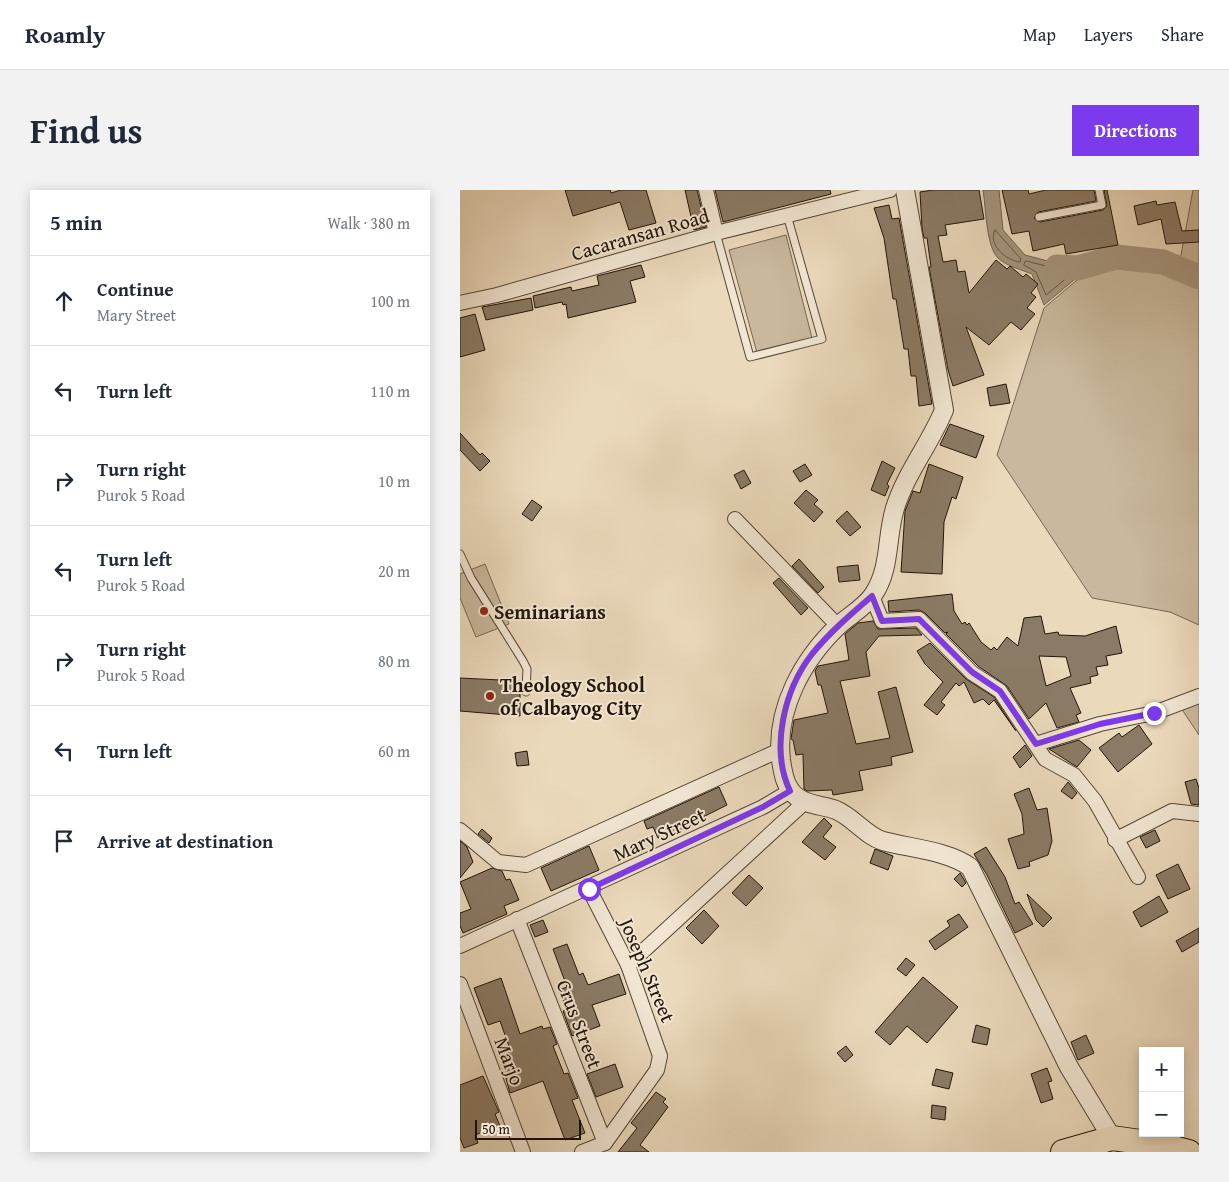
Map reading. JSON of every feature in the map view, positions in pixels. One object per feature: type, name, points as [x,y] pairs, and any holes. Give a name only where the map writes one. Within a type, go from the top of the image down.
[{"type":"highway","points":[[1063,1152],[1115,1145],[1162,1145],[1189,1152]]},
{"type":"street","points":[[706,190],[716,233]]},
{"type":"street","name":"Cacaransan Road","points":[[460,303],[497,295],[716,233],[890,190]]},
{"type":"street","points":[[905,190],[944,410],[936,430],[908,476],[895,509],[885,570],[872,596],[838,626],[811,656],[795,685],[784,713],[780,750],[783,777],[790,791],[805,802],[835,810],[880,840],[950,858],[963,862],[970,867],[996,916],[1069,1067],[1115,1145]]},
{"type":"street","points":[[735,520],[838,626]]},
{"type":"street","points":[[872,596],[882,621],[919,619],[972,672],[1000,691],[1045,759],[1074,775],[1090,795],[1138,877]]},
{"type":"street","points":[[1036,744],[1100,724],[1154,713],[1199,696]]},
{"type":"street","points":[[460,830],[498,862],[526,865],[780,750]]},
{"type":"street","name":"Mary Street","points":[[460,946],[517,919],[589,889],[763,807],[790,791]]},
{"type":"street","points":[[628,965],[805,802]]},
{"type":"street","points":[[1116,840],[1172,811],[1199,814]]},
{"type":"street","name":"Joseph Street","points":[[589,889],[628,965],[660,1056],[657,1070],[605,1143]]},
{"type":"street","name":"Crus Street","points":[[517,919],[605,1143]]},
{"type":"street","name":"Marjo","points":[[460,984],[523,1152]]},
{"type":"street","points":[[582,1152],[605,1143]]},
{"type":"lane","points":[[1039,217],[1102,205],[1099,190]]},
{"type":"lane","points":[[716,233],[750,357],[822,339],[787,215]]},
{"type":"lane","points":[[460,554],[471,578],[527,669],[526,692]]},
{"type":"shaded area","points":[[1193,190],[1199,190],[1199,625],[1170,612],[1092,598],[997,455],[1044,308],[1096,264],[1179,266]]},
{"type":"shaded area","points":[[786,235],[812,338],[757,353],[729,250]]},
{"type":"shaded area","name":"Seminarians","points":[[485,564],[509,624],[476,637],[460,598],[460,574]]},
{"type":"shaded area","points":[[1199,701],[1199,735],[1181,708]]},
{"type":"water","points":[[983,190],[999,190],[1003,230],[1025,255],[1059,264],[1092,265],[1044,305],[1032,274],[1006,264],[995,254],[991,246],[987,227]]},
{"type":"building","points":[[565,190],[610,190],[611,193],[621,190],[646,190],[656,223],[629,230],[620,202],[573,216]]},
{"type":"building","points":[[685,190],[697,190],[706,227],[694,230]]},
{"type":"building","points":[[715,190],[830,190],[831,194],[723,222]]},
{"type":"building","points":[[933,190],[979,190],[984,219],[945,225],[947,235],[938,236],[943,262],[956,260],[958,272],[965,271],[969,293],[996,260],[1007,269],[1010,266],[1023,277],[1026,274],[1038,284],[1031,293],[1036,297],[1027,308],[1035,314],[1021,330],[1011,322],[989,345],[966,327],[984,375],[953,386],[948,370],[929,267],[931,267],[927,238],[924,238],[922,228],[920,192]]},
{"type":"building","points":[[1002,190],[1028,190],[1029,194],[1046,190],[1094,190],[1096,201],[1038,212],[1034,218],[1040,222],[1103,210],[1107,206],[1104,190],[1107,190],[1118,245],[1066,254],[1064,244],[1033,251],[1029,231],[1012,234]]},
{"type":"building","points":[[1156,201],[1157,205],[1175,202],[1182,231],[1199,230],[1199,242],[1166,244],[1161,219],[1138,225],[1134,206]]},
{"type":"building","points":[[889,205],[892,219],[899,218],[932,404],[919,406],[916,376],[911,376],[908,349],[904,349],[896,299],[893,299],[884,238],[874,208]]},
{"type":"building","points":[[641,265],[645,277],[630,281],[636,302],[568,318],[566,304],[563,305],[562,302],[535,308],[533,296],[571,287],[572,291],[599,285],[597,276]]},
{"type":"building","points":[[531,298],[533,310],[486,320],[482,307]]},
{"type":"building","points":[[475,314],[485,350],[460,357],[460,318]]},
{"type":"building","points":[[1006,384],[1010,403],[990,406],[987,388]]},
{"type":"building","points":[[950,424],[984,436],[976,458],[940,445]]},
{"type":"building","points":[[460,433],[480,455],[482,453],[490,461],[480,471],[460,450]]},
{"type":"building","points":[[882,461],[895,468],[887,484],[889,486],[885,496],[871,490]]},
{"type":"building","points":[[805,464],[812,475],[800,482],[793,471]]},
{"type":"building","points":[[929,464],[963,477],[956,499],[952,497],[944,522],[942,574],[901,572],[905,511],[913,491],[920,493]]},
{"type":"building","points":[[744,470],[751,483],[741,489],[734,475]]},
{"type":"building","points":[[806,490],[818,500],[814,504],[823,512],[814,522],[794,503]]},
{"type":"building","points":[[532,500],[542,507],[532,521],[522,514]]},
{"type":"building","points":[[847,511],[861,527],[850,536],[836,521]]},
{"type":"building","points":[[799,559],[824,587],[818,593],[792,566]]},
{"type":"building","points":[[858,565],[860,580],[839,582],[837,567]]},
{"type":"building","points":[[779,578],[808,608],[801,615],[773,583]]},
{"type":"building","points":[[952,594],[954,611],[962,624],[965,622],[967,625],[969,623],[981,642],[991,650],[994,647],[997,650],[1007,637],[1018,646],[1024,618],[1041,616],[1045,634],[1058,632],[1059,635],[1085,636],[1116,626],[1122,653],[1106,656],[1108,665],[1096,667],[1098,675],[1090,677],[1091,683],[1070,688],[1081,713],[1076,715],[1079,722],[1057,728],[1046,703],[1029,719],[1007,686],[978,666],[946,634],[948,632],[945,633],[925,613],[919,610],[889,612],[888,601]],"holes":[[[1039,656],[1066,657],[1071,676],[1046,686]]]},
{"type":"building","points":[[873,621],[878,629],[916,628],[922,635],[879,636],[866,652],[870,676],[840,681],[856,744],[890,738],[878,692],[896,687],[913,752],[891,757],[892,765],[859,771],[863,790],[833,795],[832,790],[807,791],[804,789],[803,754],[796,755],[793,740],[791,739],[794,720],[828,713],[821,685],[818,685],[815,671],[818,666],[849,660],[845,634],[858,623]]},
{"type":"building","points":[[930,643],[966,679],[994,697],[1016,731],[994,700],[989,705],[983,699],[974,703],[964,682],[959,686],[956,683],[941,702],[945,705],[937,715],[924,705],[943,682],[925,664],[917,651]]},
{"type":"building","name":"Theology School of Calbayog City","points":[[460,678],[520,681],[520,716],[460,711]]},
{"type":"building","points":[[1139,725],[1152,744],[1118,772],[1099,748],[1119,733],[1122,737]]},
{"type":"building","points":[[1079,740],[1091,750],[1077,767],[1049,749]]},
{"type":"building","points":[[1025,745],[1032,756],[1020,768],[1013,757]]},
{"type":"building","points":[[527,751],[529,765],[517,766],[515,753]]},
{"type":"building","points":[[1196,779],[1199,788],[1199,805],[1191,804],[1185,782]]},
{"type":"building","points":[[1068,782],[1077,793],[1072,799],[1061,791]]},
{"type":"building","points":[[719,787],[727,805],[697,820],[698,823],[658,838],[653,827],[647,829],[644,821]]},
{"type":"building","points":[[1029,788],[1037,810],[1047,808],[1052,841],[1048,855],[1029,862],[1030,866],[1018,869],[1008,839],[1024,834],[1022,814],[1014,794]]},
{"type":"building","points":[[824,818],[832,826],[823,837],[836,847],[825,860],[802,842]]},
{"type":"building","points":[[482,829],[492,838],[489,843],[478,834]]},
{"type":"building","points":[[1155,830],[1160,841],[1146,848],[1140,837]]},
{"type":"building","points":[[460,841],[467,847],[473,862],[460,878]]},
{"type":"building","points":[[589,846],[599,870],[551,891],[541,868]]},
{"type":"building","points":[[986,847],[1005,877],[1015,904],[1019,902],[1033,924],[1015,933],[987,875],[974,854]]},
{"type":"building","points":[[875,849],[893,856],[888,870],[870,863]]},
{"type":"building","points":[[1178,864],[1190,889],[1168,899],[1156,875]]},
{"type":"building","points":[[492,868],[502,871],[506,880],[510,879],[519,900],[504,906],[507,914],[463,933],[460,926],[460,913],[471,909],[460,882]]},
{"type":"building","points":[[960,873],[966,883],[962,887],[954,879]]},
{"type":"building","points":[[749,875],[763,888],[746,906],[732,893]]},
{"type":"building","points":[[1027,894],[1052,918],[1043,927],[1036,920]]},
{"type":"building","points":[[1159,896],[1168,912],[1141,927],[1133,912]]},
{"type":"building","points":[[704,910],[719,926],[702,944],[686,928]]},
{"type":"building","points":[[959,914],[968,927],[935,950],[929,941],[950,926],[947,921]]},
{"type":"building","points":[[543,920],[548,932],[535,937],[530,925]]},
{"type":"building","points":[[1199,928],[1199,942],[1182,952],[1176,941]]},
{"type":"building","points":[[567,944],[579,975],[583,973],[588,985],[619,974],[626,994],[592,1005],[600,1026],[572,1036],[563,1011],[567,1010],[559,990],[567,987],[553,949]]},
{"type":"building","points":[[906,958],[915,965],[906,976],[897,969]]},
{"type":"building","points":[[923,977],[958,1007],[927,1043],[907,1026],[890,1045],[875,1032]]},
{"type":"building","points":[[501,978],[520,1034],[542,1026],[543,1029],[550,1027],[557,1044],[553,1046],[564,1074],[568,1073],[578,1098],[572,1100],[585,1133],[565,1140],[543,1081],[510,1093],[501,1061],[504,1060],[502,1055],[511,1052],[500,1021],[488,1025],[474,988]]},
{"type":"building","points":[[976,1025],[990,1029],[987,1045],[972,1042]]},
{"type":"building","points":[[1086,1035],[1094,1053],[1078,1060],[1071,1042]]},
{"type":"building","points":[[846,1046],[853,1055],[845,1062],[837,1053]]},
{"type":"building","points":[[615,1064],[623,1087],[596,1097],[587,1074]]},
{"type":"building","points":[[1047,1068],[1052,1081],[1048,1082],[1053,1099],[1041,1103],[1031,1074]]},
{"type":"building","points":[[936,1069],[953,1073],[949,1089],[932,1085]]},
{"type":"building","points":[[483,1076],[499,1112],[495,1114],[500,1126],[475,1135],[478,1143],[464,1148],[460,1138],[460,1085]]},
{"type":"building","points":[[656,1092],[666,1099],[663,1102],[668,1107],[640,1145],[649,1152],[618,1152],[637,1128],[631,1123]]},
{"type":"building","points":[[932,1105],[946,1107],[945,1120],[931,1118]]},
{"type":"waterway","points":[[1057,267],[1078,268],[1116,257],[1163,262],[1199,277]]},
{"type":"place","name":"Seminarians","points":[[484,611]]},
{"type":"place","name":"Theology School of Calbayog City","points":[[490,696]]},
{"type":"route","points":[[589,889],[763,807],[790,791],[783,777],[780,750],[784,713],[795,685],[811,656],[838,626],[872,596],[882,621],[919,619],[972,672],[1000,691],[1036,744],[1100,724],[1154,713]]}]
